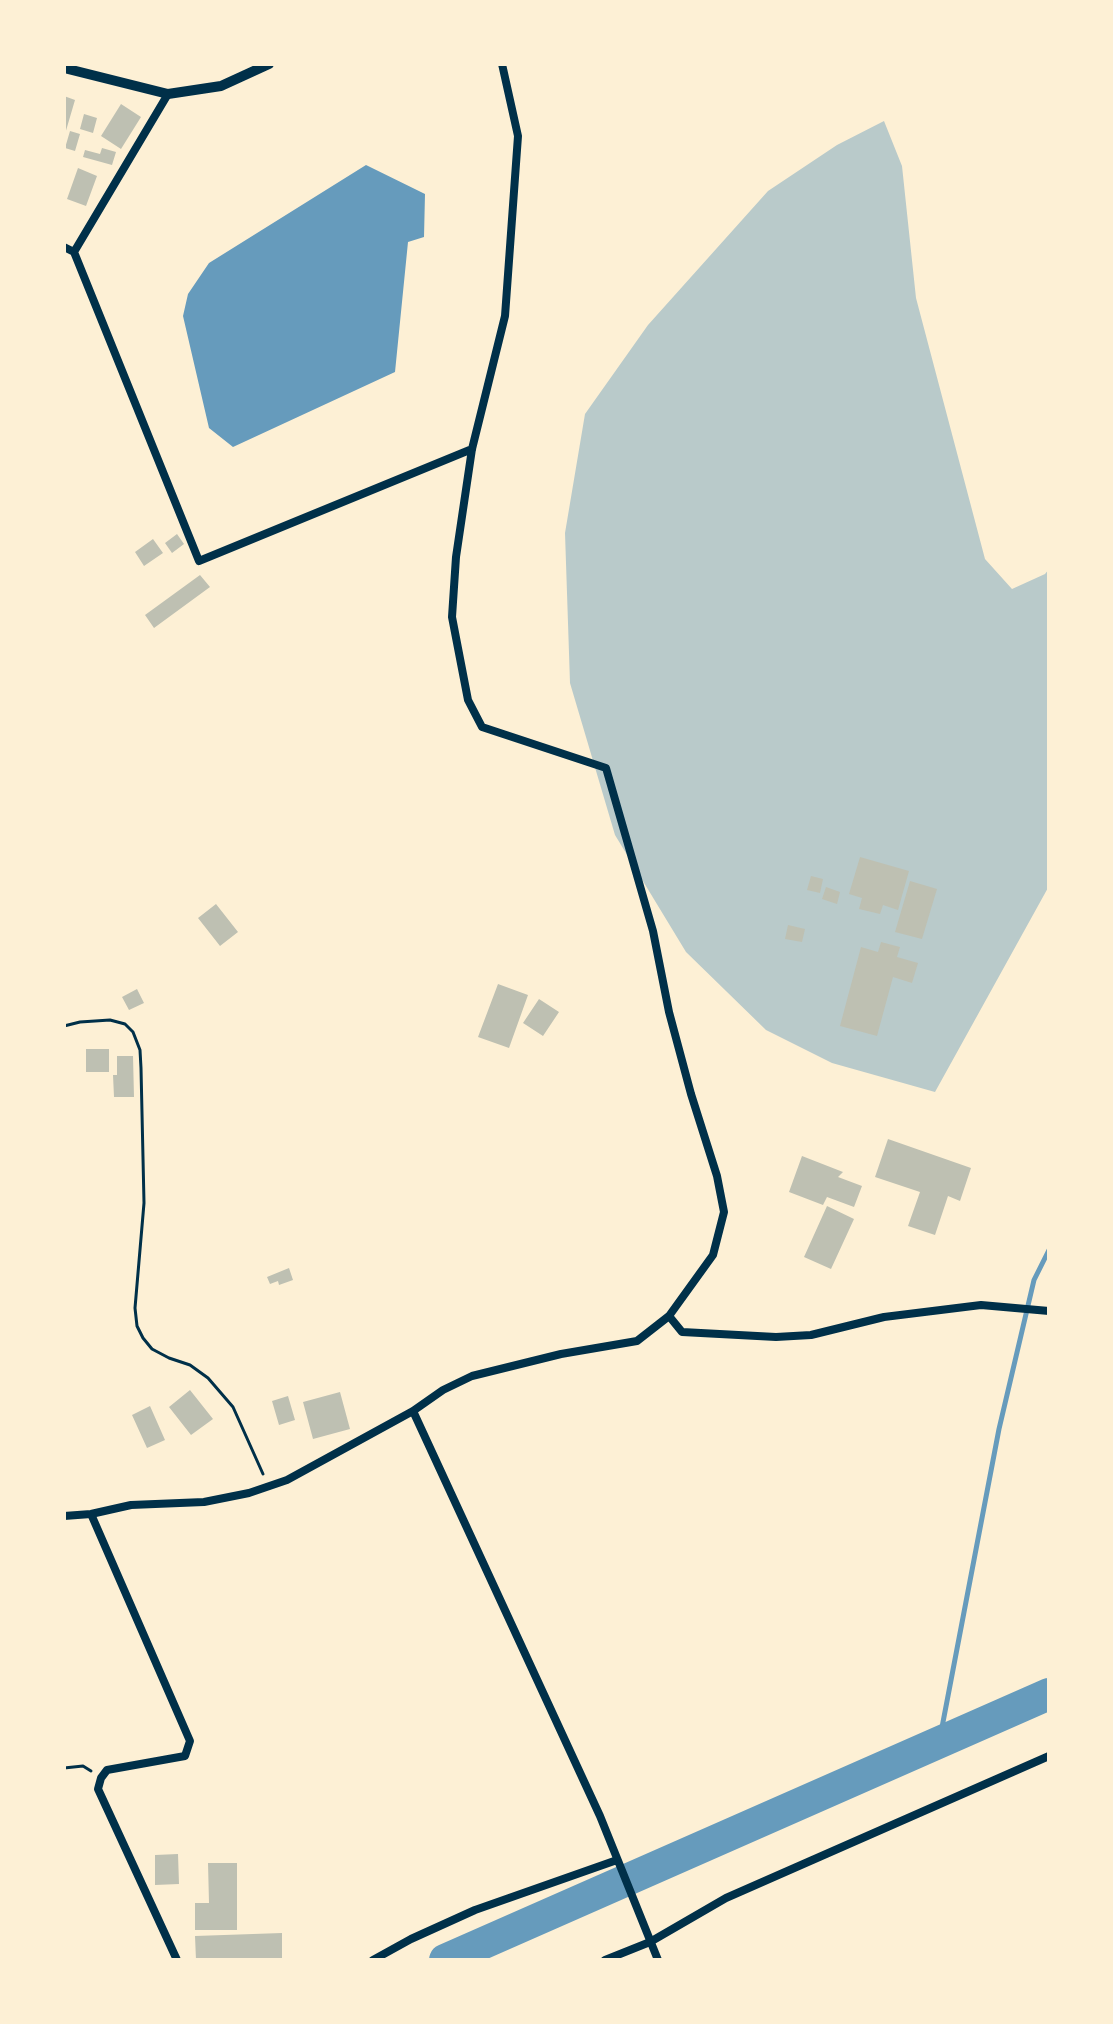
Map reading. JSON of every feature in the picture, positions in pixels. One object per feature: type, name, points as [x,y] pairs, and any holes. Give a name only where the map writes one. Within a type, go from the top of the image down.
[{"type":"street","points":[[64,68],[78,74],[168,94],[221,86],[269,64]]},
{"type":"street","points":[[64,1516],[91,1514],[131,1505],[204,1502],[267,1487],[287,1480],[472,1376],[561,1354],[637,1341],[669,1316],[713,1255],[724,1212],[717,1176],[687,1080],[669,1012],[653,931],[606,768],[482,727],[468,700],[452,617],[456,557],[472,449],[505,316],[518,136],[502,64]]},
{"type":"street","points":[[74,252],[168,94]]},
{"type":"street","points":[[64,247],[74,252],[199,561],[472,449]]},
{"type":"street","points":[[669,1316],[682,1332],[776,1337],[811,1335],[884,1317],[981,1305],[1049,1311]]},
{"type":"street","points":[[413,1411],[600,1816],[658,1960]]},
{"type":"street","points":[[91,1514],[190,1741],[185,1756],[107,1770],[98,1789],[177,1960]]},
{"type":"street","points":[[605,1960],[650,1942],[726,1898],[1049,1756]]},
{"type":"street","points":[[373,1960],[475,1910],[617,1860]]},
{"type":"path","points":[[64,1026],[110,1020],[125,1024],[133,1032],[140,1050],[144,1203],[135,1308],[137,1326],[152,1349],[190,1365],[208,1378],[233,1407],[255,1451],[267,1487]]},
{"type":"path","points":[[64,1768],[83,1766],[101,1778]]},
{"type":"shaded area","points":[[884,121],[902,166],[916,298],[985,559],[1012,589],[1045,574],[1049,569],[1049,886],[935,1092],[832,1063],[766,1030],[686,952],[615,835],[570,683],[565,533],[585,414],[648,325],[768,191],[837,145]]},
{"type":"water","points":[[366,165],[425,194],[424,237],[408,242],[395,372],[233,447],[209,428],[183,316],[188,294],[209,263]]},
{"type":"building","points":[[64,96],[75,100],[65,134],[64,134]]},
{"type":"building","points":[[121,104],[141,117],[121,149],[101,136]]},
{"type":"building","points":[[84,114],[97,118],[93,133],[80,129]]},
{"type":"building","points":[[70,131],[80,134],[75,151],[65,148]]},
{"type":"building","points":[[102,148],[116,152],[112,165],[83,157],[85,150],[100,154]]},
{"type":"building","points":[[78,168],[97,176],[86,206],[67,199]]},
{"type":"building","points":[[177,534],[184,544],[172,553],[165,543]]},
{"type":"building","points":[[153,539],[163,553],[144,566],[135,552]]},
{"type":"building","points":[[200,575],[210,587],[154,628],[145,615]]},
{"type":"building","points":[[860,857],[909,871],[898,910],[883,905],[880,914],[859,909],[862,898],[849,894]]},
{"type":"building","points":[[811,876],[823,879],[820,893],[807,890]]},
{"type":"building","points":[[910,881],[937,889],[922,939],[895,932]]},
{"type":"building","points":[[826,887],[840,892],[837,904],[822,899]]},
{"type":"building","points":[[216,904],[238,932],[220,946],[198,918]]},
{"type":"building","points":[[788,925],[805,929],[802,942],[785,939]]},
{"type":"building","points":[[881,942],[900,947],[897,957],[918,963],[912,983],[893,977],[877,1036],[840,1026],[861,947],[878,952]]},
{"type":"building","points":[[498,984],[528,995],[509,1048],[478,1037]]},
{"type":"building","points":[[137,989],[144,1003],[129,1010],[122,997]]},
{"type":"building","points":[[539,999],[559,1012],[543,1036],[523,1023]]},
{"type":"building","points":[[86,1049],[109,1049],[109,1072],[86,1072]]},
{"type":"building","points":[[117,1056],[133,1056],[134,1097],[114,1097],[113,1075],[117,1075]]},
{"type":"building","points":[[888,1139],[971,1168],[960,1201],[948,1196],[935,1235],[908,1226],[920,1192],[875,1177]]},
{"type":"building","points":[[802,1156],[843,1172],[838,1177],[862,1186],[854,1207],[827,1197],[823,1205],[789,1192]]},
{"type":"building","points":[[827,1206],[854,1219],[831,1269],[804,1257]]},
{"type":"building","points":[[289,1268],[293,1280],[279,1285],[278,1281],[270,1284],[267,1277]]},
{"type":"building","points":[[190,1390],[213,1419],[191,1435],[169,1407]]},
{"type":"building","points":[[340,1392],[350,1429],[313,1439],[303,1402]]},
{"type":"building","points":[[288,1396],[295,1420],[279,1425],[272,1401]]},
{"type":"building","points":[[150,1406],[165,1440],[147,1448],[132,1415]]},
{"type":"building","points":[[178,1854],[179,1884],[155,1885],[155,1855]]},
{"type":"building","points":[[208,1863],[237,1863],[237,1930],[195,1930],[195,1903],[209,1903]]},
{"type":"building","points":[[282,1933],[282,1960],[196,1960],[195,1936]]},
{"type":"waterway","points":[[939,1743],[999,1429],[1034,1280],[1049,1250]]},
{"type":"waterway","points":[[445,1960],[1049,1694]]}]
